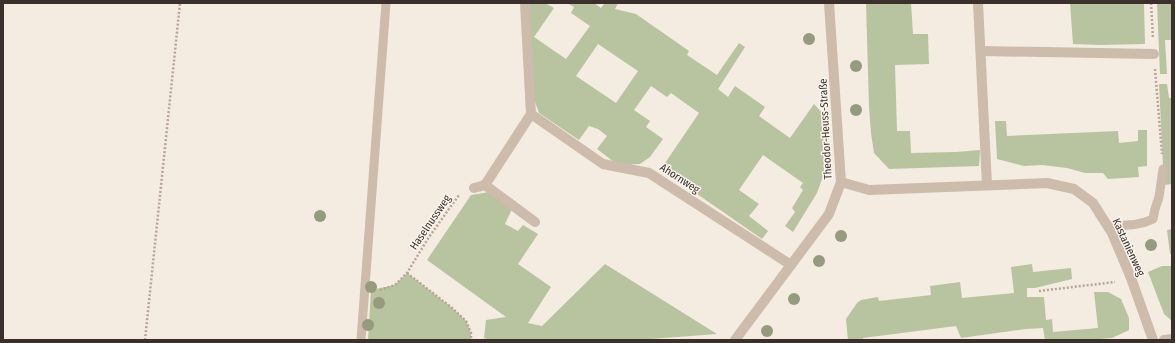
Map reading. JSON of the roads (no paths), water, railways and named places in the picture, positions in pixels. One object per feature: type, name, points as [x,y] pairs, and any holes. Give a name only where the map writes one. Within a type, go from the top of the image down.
[{"type":"street","points":[[474,188],[484,185],[531,114],[525,3]]},
{"type":"street","name":"Theodor-Heuss-Straße","points":[[735,340],[829,214],[841,182],[829,3]]},
{"type":"street","points":[[978,3],[987,185]]},
{"type":"street","points":[[981,51],[1154,54]]},
{"type":"street","name":"Ahornweg","points":[[531,114],[603,164],[650,173],[791,264]]},
{"type":"street","name":"Kastanienweg","points":[[841,182],[869,190],[1047,183],[1074,189],[1093,203],[1112,233],[1131,278],[1153,340]]},
{"type":"street","points":[[484,185],[535,222]]},
{"type":"street","points":[[1164,340],[1172,339]]},
{"type":"lane","points":[[361,340],[386,3]]},
{"type":"lane","points":[[1108,226],[1145,223],[1153,219],[1160,197],[1163,169]]}]
